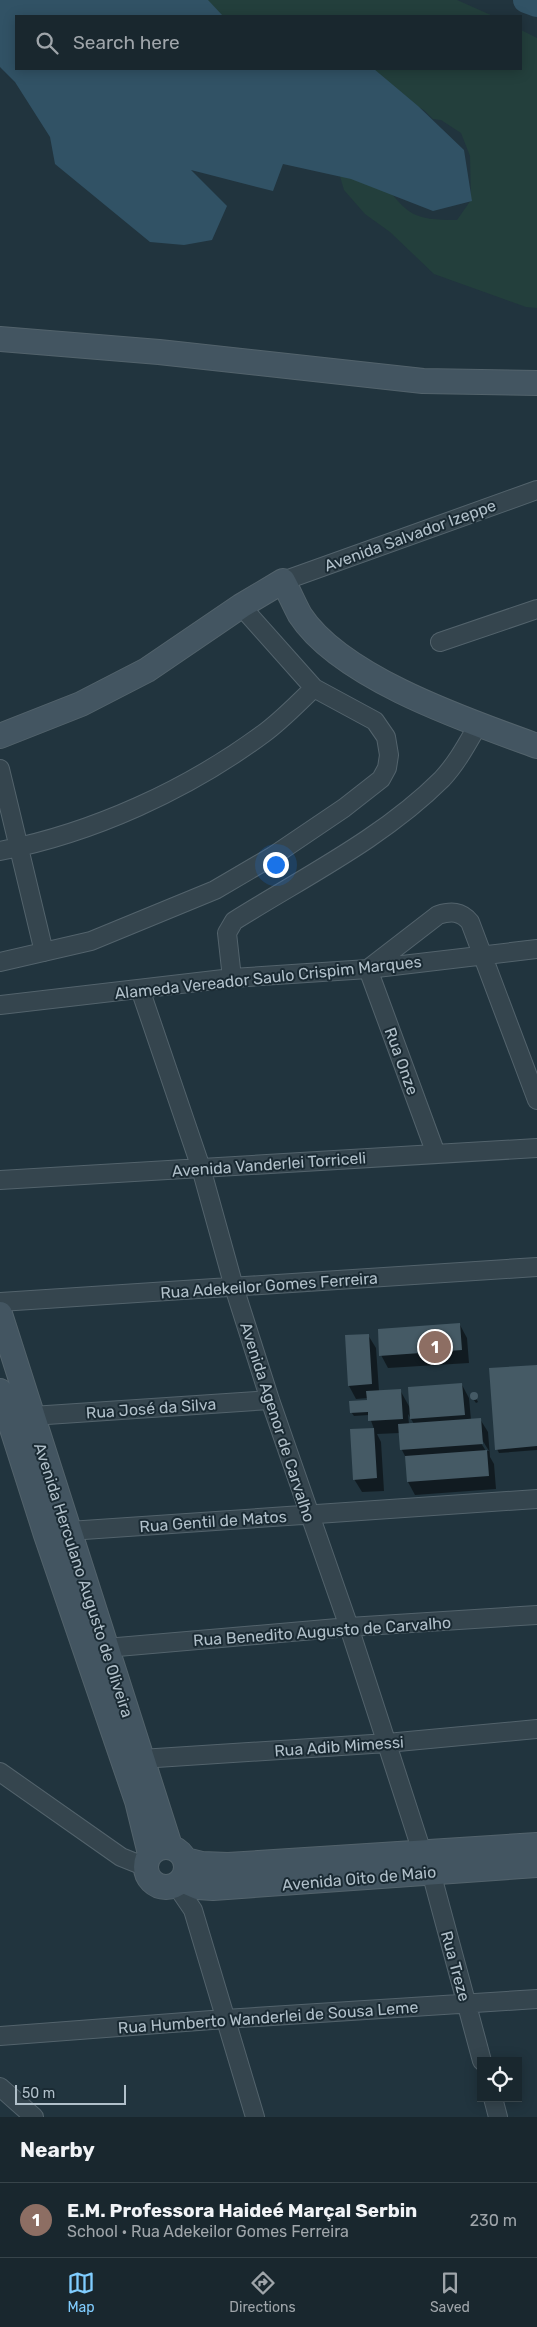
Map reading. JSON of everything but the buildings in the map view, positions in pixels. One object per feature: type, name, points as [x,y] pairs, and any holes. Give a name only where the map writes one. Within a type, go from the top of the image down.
[{"type":"street","points":[[0,339],[159,352],[423,381],[537,383]]},
{"type":"street","name":"Avenida Salvador Izeppe","points":[[284,580],[537,490]]},
{"type":"street","points":[[0,736],[81,704],[147,670],[241,606],[284,580],[301,615],[318,635],[345,660],[405,693],[478,725],[537,746]]},
{"type":"street","points":[[0,962],[91,941],[215,890],[273,856],[344,808],[381,779],[387,768],[389,755],[386,737],[375,722],[314,688],[241,606]]},
{"type":"street","points":[[440,642],[537,609]]},
{"type":"street","points":[[0,851],[18,848],[112,818],[214,768],[265,733],[314,688]]},
{"type":"street","points":[[232,978],[227,933],[234,921],[377,832],[422,796],[443,778],[456,762],[478,725]]},
{"type":"street","points":[[0,769],[44,952]]},
{"type":"street","points":[[368,969],[438,916],[447,912],[457,912],[470,922],[537,1100]]},
{"type":"street","name":"Alameda Vereador Saulo Crispim Marques","points":[[0,1005],[232,978],[368,969],[537,949]]},
{"type":"street","name":"Rua Onze","points":[[368,969],[436,1154]]},
{"type":"street","name":"Avenida Agenor de Carvalho","points":[[140,989],[201,1168],[234,1287],[270,1400],[349,1627],[426,1862]]},
{"type":"street","name":"Avenida Vanderlei Torriceli","points":[[0,1180],[537,1148]]},
{"type":"street","name":"Rua Adekeilor Gomes Ferreira","points":[[0,1302],[537,1267]]},
{"type":"street","name":"Avenida Herculano Augusto de Oliveira","points":[[0,1314],[142,1759],[168,1865]]},
{"type":"street","name":"Avenida Herculano Augusto de Oliveira","points":[[0,1391],[46,1535],[137,1800],[168,1865]]},
{"type":"street","name":"Rua José da Silva","points":[[32,1416],[270,1400]]},
{"type":"street","name":"Rua Gentil de Matos","points":[[69,1531],[537,1499]]},
{"type":"street","name":"Rua Benedito Augusto de Carvalho","points":[[106,1648],[349,1627],[537,1616]]},
{"type":"street","name":"Rua Adib Mimessi","points":[[142,1759],[386,1743],[537,1729]]},
{"type":"street","points":[[0,1772],[121,1857],[168,1865],[193,1910],[255,2117]]},
{"type":"street","name":"Avenida Oito de Maio","points":[[426,1862],[537,1845]]},
{"type":"street","name":"Avenida Oito de Maio","points":[[168,1865],[426,1862],[537,1865]]},
{"type":"street","name":"Rua Treze","points":[[426,1862],[481,2057]]},
{"type":"street","name":"Rua Humberto Wanderlei de Sousa Leme","points":[[0,2036],[537,1999]]},
{"type":"street","points":[[0,2087],[34,2117]]},
{"type":"street","points":[[494,2102],[498,2117]]},
{"type":"green space","points":[[190,0],[457,0],[491,15],[196,15]]},
{"type":"green space","points":[[522,30],[537,38],[537,308],[526,307],[434,274],[390,232],[365,214],[344,190],[339,173],[381,180],[398,201],[412,213],[420,217],[442,220],[457,220],[471,200],[470,156],[461,133],[441,120],[433,119],[425,111],[382,84],[347,70],[522,70]]},
{"type":"water","points":[[0,0],[208,0],[222,15],[15,15],[15,70],[375,70],[418,106],[464,150],[472,201],[433,211],[351,179],[283,164],[273,191],[191,170],[227,206],[212,240],[184,245],[150,242],[55,164],[50,137],[15,82],[0,67]]},
{"type":"waterway","points":[[526,0],[537,4]]},
{"type":"place","name":"E.M. Professora Haideé Marçal Serbin","points":[[435,1347]]}]
